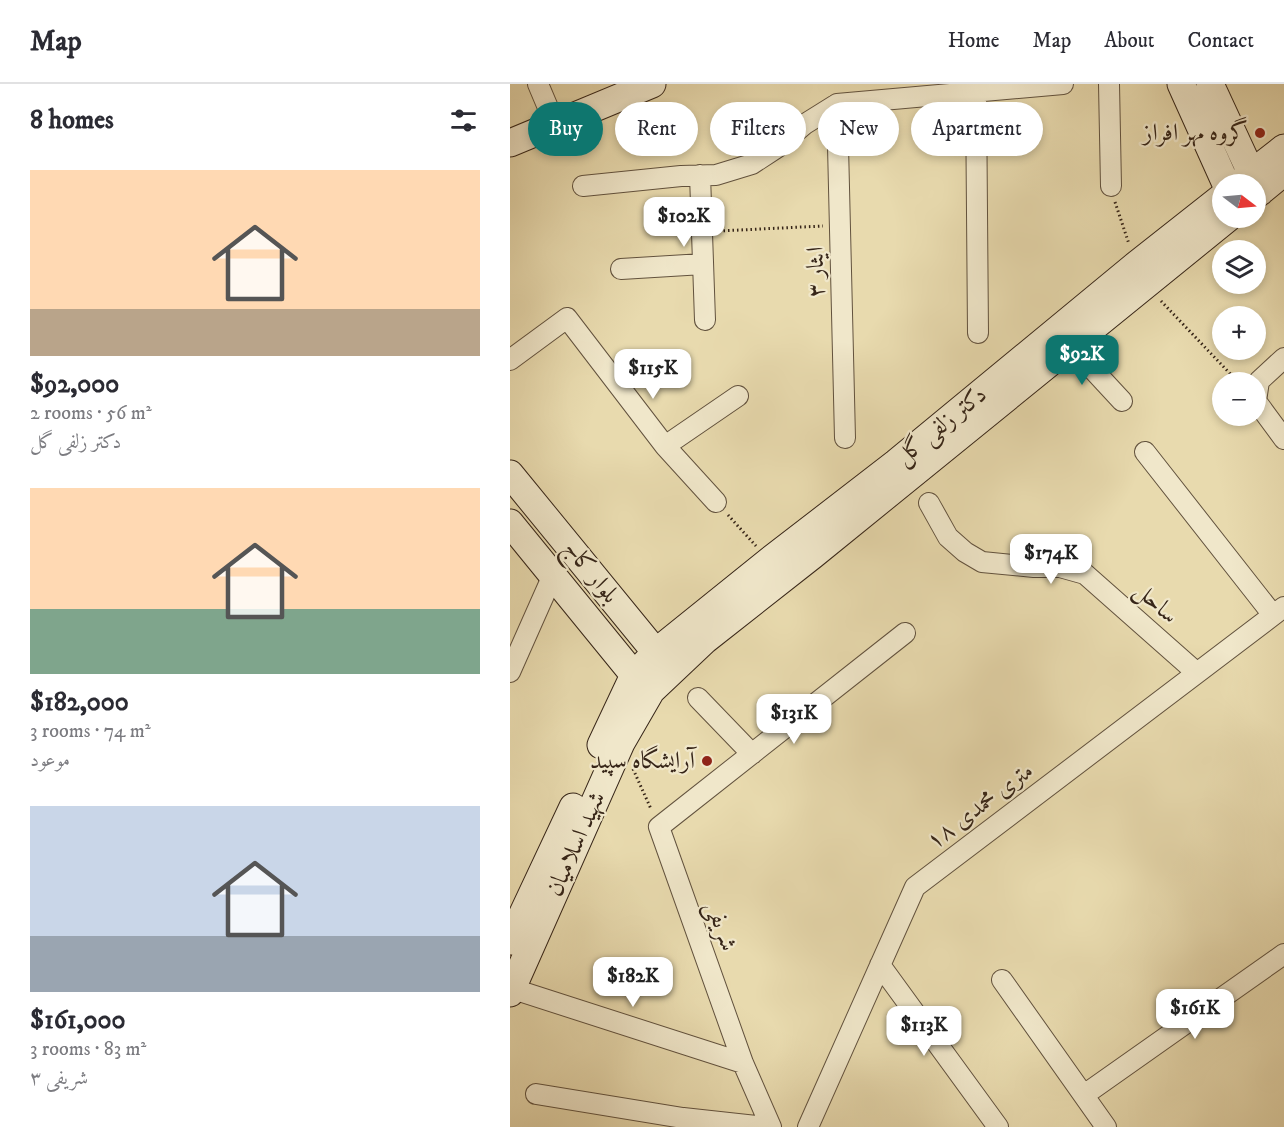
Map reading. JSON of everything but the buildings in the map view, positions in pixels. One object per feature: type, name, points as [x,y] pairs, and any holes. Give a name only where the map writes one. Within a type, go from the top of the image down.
[{"type":"main road","points":[[567,102],[609,84]]},
{"type":"main road","points":[[510,143],[652,84]]},
{"type":"main road","points":[[1182,84],[1222,174]]},
{"type":"main road","points":[[1210,84],[1247,174]]},
{"type":"main road","points":[[510,127],[528,119]]},
{"type":"main road","points":[[1256,174],[1284,148]]},
{"type":"main road","points":[[1266,176],[1284,172]]},
{"type":"main road","name":"دکتر زلفی گل","points":[[664,662],[705,640],[1071,346],[1140,275],[1212,207]]},
{"type":"main road","name":"دکتر زلفی گل","points":[[664,662],[769,561],[1140,275],[1213,228]]},
{"type":"main road","name":"بلوار کاج","points":[[510,474],[664,662]]},
{"type":"main road","name":"بلوار کاج","points":[[510,523],[642,683]]},
{"type":"main road","name":"شهید اسلامیان","points":[[510,941],[642,683],[664,662]]},
{"type":"main road","name":"شهید اسلامیان","points":[[511,990],[621,743],[642,683]]},
{"type":"street","points":[[538,84],[546,102]]},
{"type":"street","points":[[860,102],[1063,84]]},
{"type":"street","points":[[1109,84],[1111,186]]},
{"type":"street","points":[[976,92],[978,333]]},
{"type":"street","points":[[583,186],[716,175],[752,164],[818,116]]},
{"type":"street","name":"ایثار ۳","points":[[838,156],[845,438]]},
{"type":"street","points":[[700,175],[705,320]]},
{"type":"street","points":[[621,269],[703,264]]},
{"type":"street","points":[[510,360],[567,318],[665,446],[716,502]]},
{"type":"street","points":[[1071,346],[1122,401]]},
{"type":"street","points":[[1266,375],[1284,358]]},
{"type":"street","points":[[665,446],[738,396]]},
{"type":"street","points":[[1266,415],[1284,439]]},
{"type":"street","points":[[1145,452],[1279,611]]},
{"type":"street","name":"ساحل","points":[[929,503],[948,537],[965,552],[982,562],[1060,567],[1085,574],[1197,674]]},
{"type":"street","points":[[510,672],[553,575]]},
{"type":"street","name":"۱۸ متری محمدی","points":[[808,1127],[915,887],[1279,611]]},
{"type":"street","points":[[659,827],[905,633]]},
{"type":"street","points":[[698,698],[752,754]]},
{"type":"street","name":"شریفی","points":[[659,827],[743,1063],[771,1127]]},
{"type":"street","points":[[1084,1095],[1284,954]]},
{"type":"street","points":[[880,965],[998,1127]]},
{"type":"street","points":[[1002,980],[1106,1127]]},
{"type":"street","points":[[511,990],[743,1063]]},
{"type":"street","points":[[536,1094],[680,1122],[765,1127]]},
{"type":"path","points":[[1111,186],[1140,275],[1230,372]]},
{"type":"path","points":[[702,231],[840,225]]},
{"type":"path","points":[[716,502],[769,561]]},
{"type":"path","points":[[621,743],[659,827]]},
{"type":"place","name":"گروه مهر افراز","points":[[1260,133]]},
{"type":"place","name":"آرایشگاه سپید","points":[[707,761]]}]
